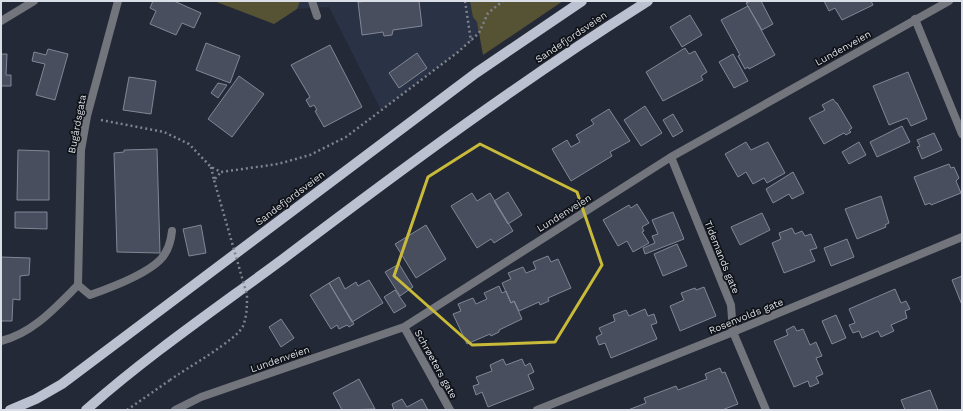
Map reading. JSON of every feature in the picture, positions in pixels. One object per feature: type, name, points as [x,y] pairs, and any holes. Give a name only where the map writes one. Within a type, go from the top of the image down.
[{"type":"main road","name":"Sandefjordsveien","points":[[10,410],[36,399],[62,384],[476,73],[582,1]]},
{"type":"main road","name":"Sandefjordsveien","points":[[86,410],[150,359],[415,160],[595,34],[648,1]]},
{"type":"street","points":[[1,21],[34,1]]},
{"type":"street","name":"Bugårdsgata","points":[[78,285],[81,150],[87,116],[118,1]]},
{"type":"street","points":[[312,1],[317,16]]},
{"type":"street","name":"Lundenveien","points":[[175,410],[202,397],[404,327],[671,157],[949,1]]},
{"type":"street","points":[[915,20],[962,134]]},
{"type":"street","name":"Tidemands gate","points":[[671,157],[731,305],[733,332],[766,410]]},
{"type":"street","points":[[1,341],[24,333],[48,316],[78,285],[90,295],[110,288],[136,275],[160,260],[171,241],[172,232]]},
{"type":"street","name":"Rosenvolds gate","points":[[537,410],[733,332],[962,237]]},
{"type":"street","name":"Schrøeters gate","points":[[404,327],[450,410]]},
{"type":"path","points":[[465,1],[471,41]]},
{"type":"path","points":[[87,116],[102,121],[164,132],[189,144],[211,167],[221,172],[278,164],[310,155],[346,137],[471,41],[479,33],[488,13],[503,1]]},
{"type":"path","points":[[127,410],[229,341],[242,328],[247,311],[244,288],[211,167]]},
{"type":"path","points":[[214,180],[221,172]]},
{"type":"highlighted area","points":[[480,144],[577,192],[602,265],[555,342],[472,345],[394,276],[428,177]]},
{"type":"shaded area","points":[[214,1],[505,1],[488,13],[479,33],[458,52],[381,110],[329,7],[297,9],[274,24]]},
{"type":"shaded area","points":[[214,1],[300,1],[297,9],[274,24]]},
{"type":"shaded area","points":[[470,1],[563,1],[483,55],[477,22],[473,17]]},
{"type":"building","points":[[153,1],[174,1],[201,13],[194,28],[182,23],[176,35],[150,24],[156,11],[150,8]]},
{"type":"building","points":[[419,1],[422,26],[393,30],[392,35],[384,36],[383,32],[362,35],[358,2]]},
{"type":"building","points":[[751,1],[761,1],[773,24],[762,30],[746,3]]},
{"type":"building","points":[[824,1],[871,1],[873,5],[842,20],[835,8],[829,11]]},
{"type":"building","points":[[748,6],[775,55],[749,69],[748,67],[745,69],[738,56],[740,55],[721,20]]},
{"type":"building","points":[[690,15],[702,35],[682,47],[670,27]]},
{"type":"building","points":[[206,43],[240,56],[230,83],[196,70]]},
{"type":"building","points":[[330,45],[362,107],[324,127],[315,111],[317,110],[314,105],[310,107],[306,100],[310,97],[291,65]]},
{"type":"building","points":[[685,48],[689,54],[695,51],[707,72],[701,76],[703,80],[663,101],[646,72]]},
{"type":"building","points":[[48,49],[68,54],[55,100],[36,95],[45,64],[32,61],[34,52],[46,55]]},
{"type":"building","points":[[417,53],[427,68],[399,88],[389,73]]},
{"type":"building","points":[[1,54],[7,54],[6,75],[11,75],[11,86],[1,86]]},
{"type":"building","points":[[733,54],[748,81],[734,88],[719,62]]},
{"type":"building","points":[[908,72],[927,119],[911,126],[907,118],[889,125],[873,86]]},
{"type":"building","points":[[239,76],[264,94],[232,137],[208,119]]},
{"type":"building","points":[[129,77],[156,81],[151,114],[123,110]]},
{"type":"building","points":[[218,83],[227,85],[218,98],[211,93]]},
{"type":"building","points":[[833,99],[852,128],[849,130],[851,132],[846,135],[844,133],[824,144],[809,118],[825,110],[822,105]]},
{"type":"building","points":[[645,106],[662,133],[641,146],[624,120]]},
{"type":"building","points":[[609,109],[630,141],[610,152],[612,156],[571,181],[552,149],[567,140],[571,147],[580,142],[576,135],[594,124],[591,120]]},
{"type":"building","points":[[673,114],[683,131],[673,137],[663,120]]},
{"type":"building","points":[[902,126],[910,142],[877,157],[870,142]]},
{"type":"building","points":[[934,133],[942,150],[922,159],[917,147],[920,146],[917,140]]},
{"type":"building","points":[[746,142],[751,150],[768,142],[785,173],[767,183],[764,178],[753,184],[746,172],[738,177],[725,154]]},
{"type":"building","points":[[859,142],[866,155],[849,164],[842,152]]},
{"type":"building","points":[[157,149],[160,253],[117,252],[114,153],[124,152],[124,150]]},
{"type":"building","points":[[18,150],[49,151],[49,200],[17,200]]},
{"type":"building","points":[[949,164],[951,168],[954,167],[959,178],[956,181],[961,193],[931,205],[930,203],[925,205],[914,177]]},
{"type":"building","points":[[793,172],[804,193],[792,199],[789,194],[773,203],[766,189]]},
{"type":"building","points":[[508,192],[522,215],[508,224],[494,201]]},
{"type":"building","points":[[472,193],[477,201],[490,193],[513,231],[494,243],[491,239],[477,248],[451,206]]},
{"type":"building","points":[[881,196],[889,223],[885,225],[886,227],[857,239],[845,209]]},
{"type":"building","points":[[637,204],[649,223],[642,227],[644,231],[642,232],[649,243],[633,252],[627,241],[618,246],[603,220],[629,205],[631,208]]},
{"type":"building","points":[[15,212],[47,212],[47,229],[15,228]]},
{"type":"building","points":[[673,212],[684,239],[645,254],[643,248],[655,243],[652,236],[658,234],[652,220]]},
{"type":"building","points":[[762,213],[770,230],[740,245],[731,227]]},
{"type":"building","points":[[201,225],[206,253],[189,256],[183,229]]},
{"type":"building","points":[[426,225],[446,259],[416,278],[395,244]]},
{"type":"building","points":[[792,228],[795,234],[802,231],[805,236],[811,234],[817,248],[810,250],[815,261],[784,273],[772,243],[781,239],[779,233]]},
{"type":"building","points":[[847,239],[854,257],[831,266],[824,248]]},
{"type":"building","points":[[677,244],[687,266],[663,276],[654,254]]},
{"type":"building","points":[[548,256],[551,262],[558,259],[571,288],[548,298],[549,301],[540,305],[539,302],[519,311],[514,301],[511,303],[502,283],[511,279],[508,273],[523,267],[526,273],[536,269],[533,262]]},
{"type":"building","points":[[1,257],[30,258],[29,275],[20,276],[20,300],[13,299],[12,321],[1,321]]},
{"type":"building","points":[[399,264],[413,287],[400,296],[385,272]]},
{"type":"building","points":[[962,276],[962,305],[952,280]]},
{"type":"building","points":[[339,277],[345,289],[356,282],[358,286],[369,280],[383,303],[352,322],[329,283]]},
{"type":"building","points":[[329,283],[354,324],[349,327],[347,325],[339,329],[337,325],[331,329],[310,295]]},
{"type":"building","points":[[499,286],[502,293],[506,291],[511,303],[514,301],[522,319],[499,330],[499,332],[491,336],[490,334],[467,344],[453,314],[461,311],[458,304],[473,298],[476,304],[487,299],[484,293]]},
{"type":"building","points":[[704,287],[716,316],[680,331],[670,306],[684,300],[681,293],[695,288],[696,290]]},
{"type":"building","points":[[895,289],[901,303],[906,301],[910,309],[905,311],[907,318],[891,325],[894,331],[881,337],[878,331],[862,338],[859,331],[853,333],[849,325],[855,323],[849,309]]},
{"type":"building","points":[[395,290],[406,306],[394,313],[384,297]]},
{"type":"building","points":[[645,309],[648,316],[654,314],[657,323],[651,325],[657,339],[611,358],[605,343],[599,345],[596,337],[602,334],[599,328],[615,321],[613,315],[626,310],[629,316]]},
{"type":"building","points":[[836,315],[846,338],[832,344],[822,321]]},
{"type":"building","points":[[281,319],[294,338],[281,347],[269,327]]},
{"type":"building","points":[[794,326],[797,331],[803,329],[810,345],[816,342],[822,356],[816,358],[823,374],[816,377],[819,383],[810,387],[808,381],[794,387],[774,341],[788,335],[786,330]]},
{"type":"building","points":[[503,359],[506,365],[522,359],[525,366],[530,363],[534,372],[528,375],[534,389],[488,407],[482,392],[476,395],[473,386],[479,384],[476,377],[492,371],[490,365]]},
{"type":"building","points":[[720,368],[722,373],[725,372],[738,404],[722,410],[628,410],[646,403],[644,398],[676,386],[678,390],[707,379],[705,374]]},
{"type":"building","points":[[359,379],[375,409],[342,410],[333,393]]},
{"type":"building","points":[[930,390],[938,410],[905,410],[901,400]]},
{"type":"building","points":[[402,399],[407,407],[422,399],[428,410],[394,410],[392,404]]}]
